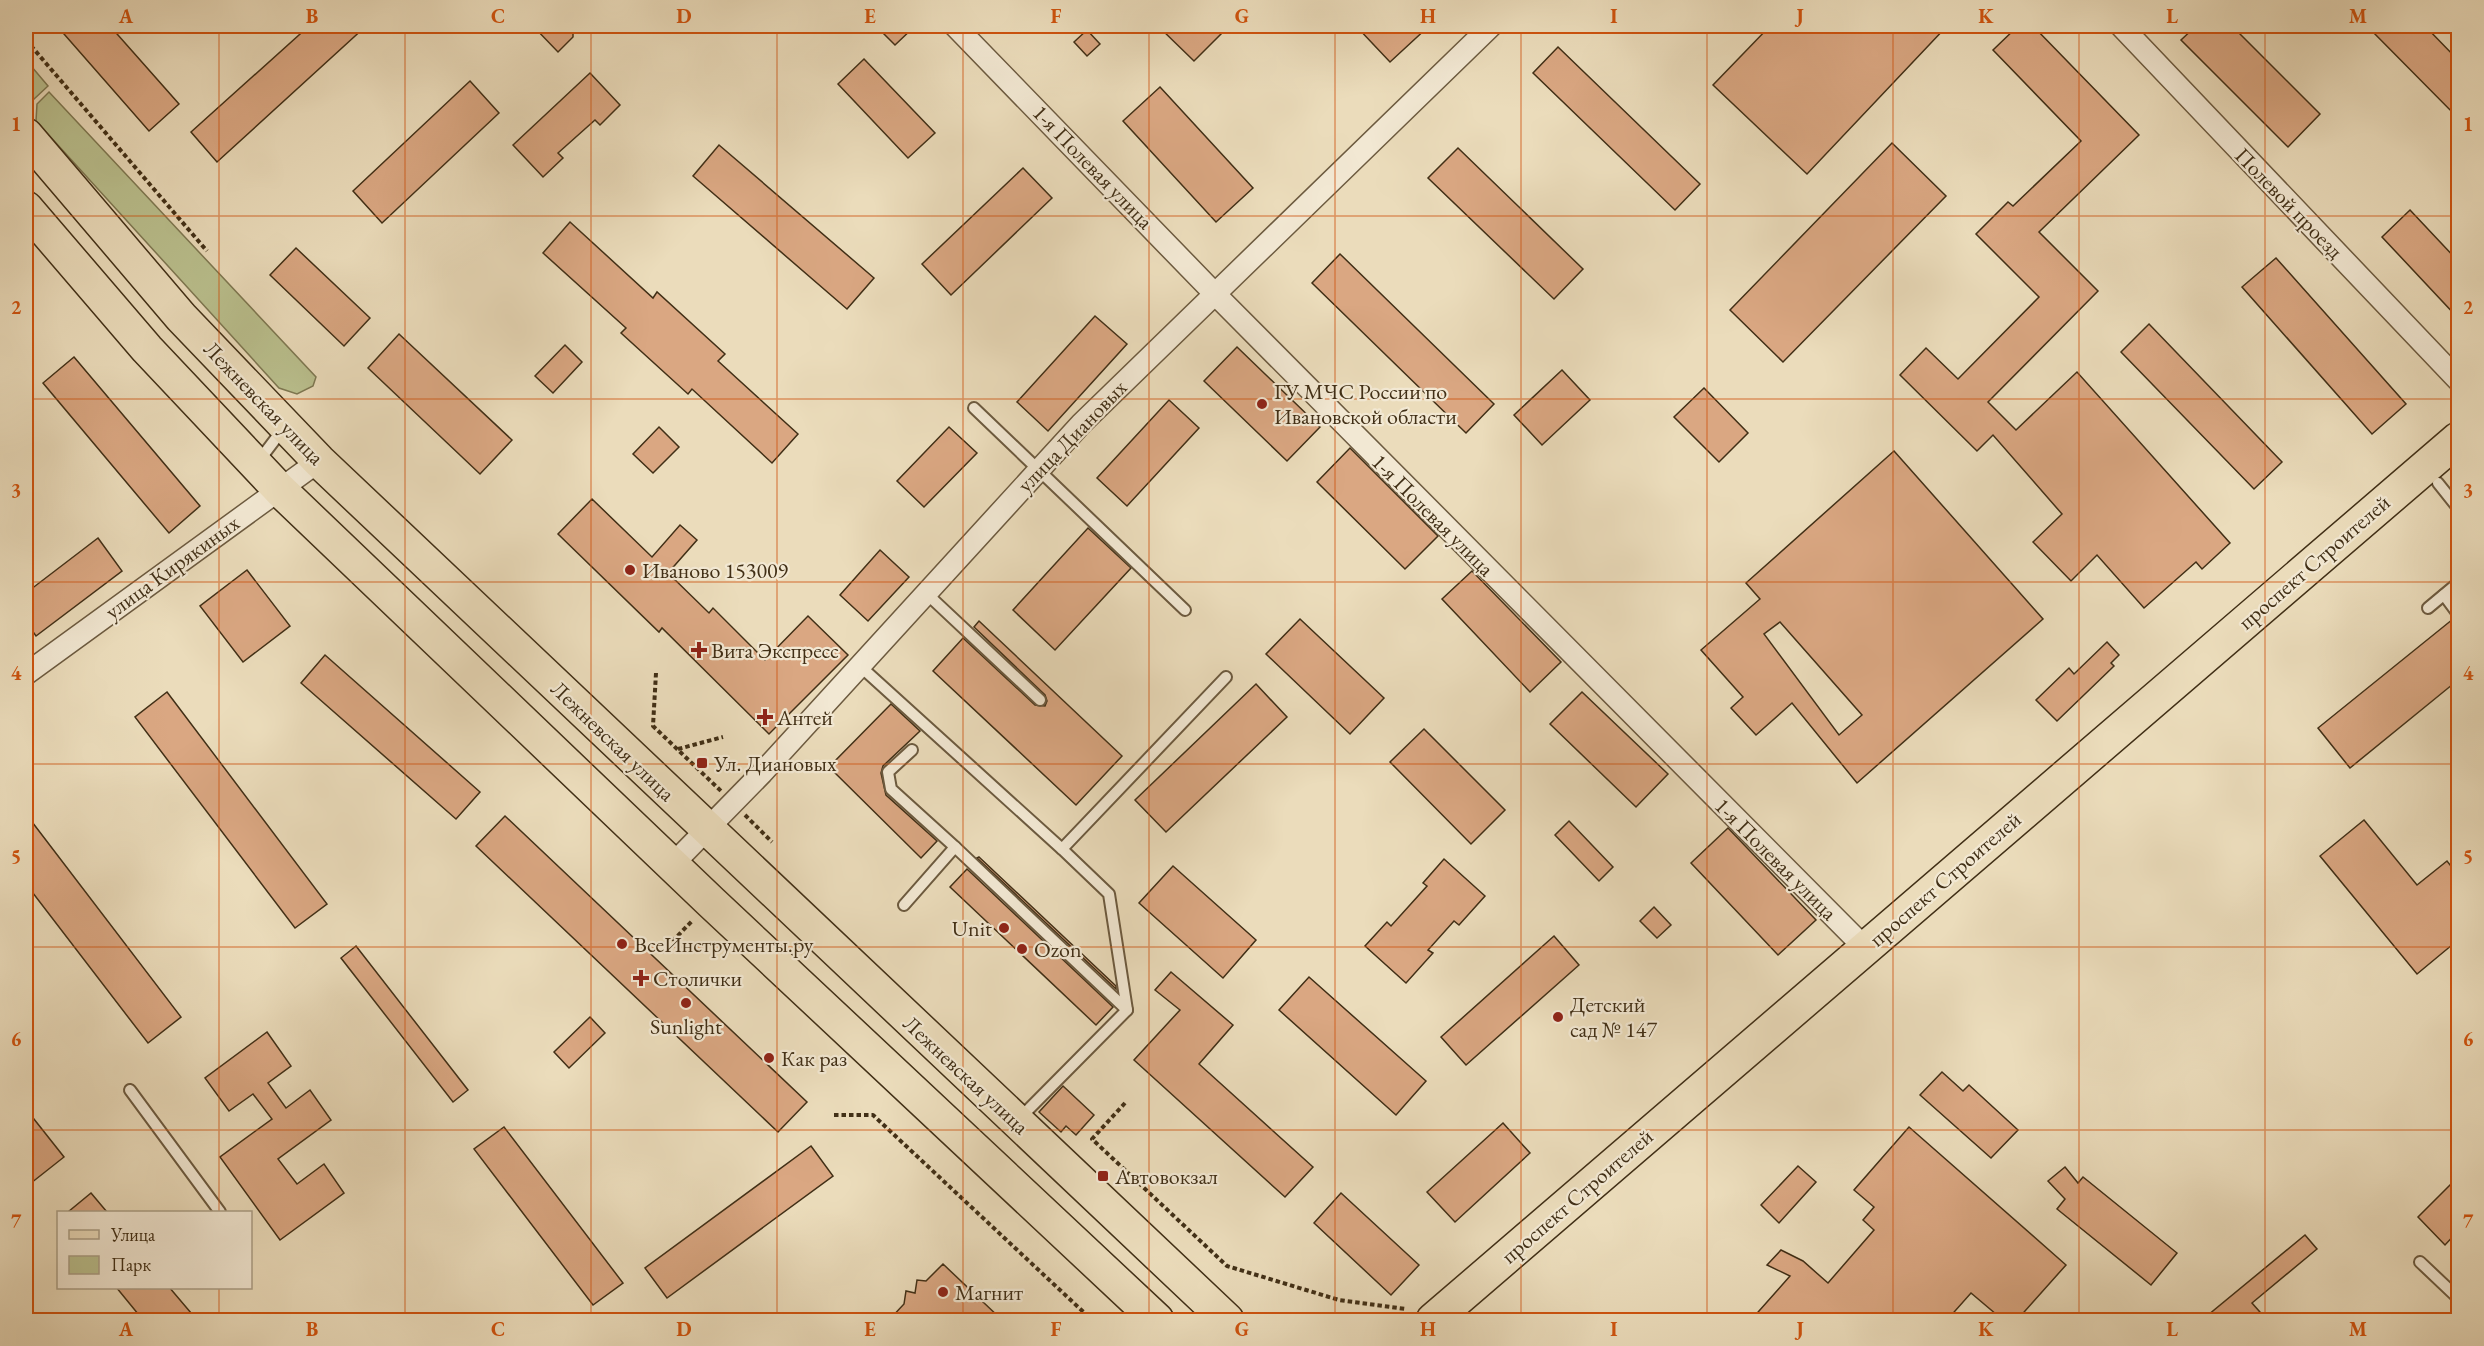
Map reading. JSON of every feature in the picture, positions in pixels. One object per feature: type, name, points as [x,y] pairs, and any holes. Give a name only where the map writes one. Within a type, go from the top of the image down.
[{"type":"main road","name":"Лежневская улица","points":[[26,135],[181,317],[319,461],[1227,1320]]},
{"type":"main road","points":[[26,208],[147,349],[280,490],[672,865],[1157,1320]]},
{"type":"main road","name":"проспект Строителей","points":[[1464,1320],[1872,955],[2458,439]]},
{"type":"main road","name":"проспект Строителей","points":[[1420,1315],[1872,955],[2448,475]]},
{"type":"street","name":"1-я Полевая улица","points":[[955,26],[1214,293],[1872,955]]},
{"type":"street","name":"улица Диановых","points":[[672,865],[860,666],[1039,470],[1214,293],[1491,26]]},
{"type":"street","name":"Полевой проезд","points":[[2121,26],[2458,380]]},
{"type":"street","name":"улица Кирякиных","points":[[26,674],[319,461]]},
{"type":"lane","points":[[974,408],[1185,610]]},
{"type":"lane","points":[[256,465],[285,426]]},
{"type":"lane","points":[[2448,475],[2458,508]]},
{"type":"lane","points":[[2428,609],[2458,583]]},
{"type":"lane","points":[[926,592],[1040,699]]},
{"type":"lane","points":[[2444,595],[2458,614]]},
{"type":"lane","points":[[860,666],[1109,894],[1127,1010]]},
{"type":"lane","points":[[1062,849],[1226,677]]},
{"type":"lane","points":[[912,750],[888,772],[891,789],[1127,1010]]},
{"type":"lane","points":[[904,905],[955,847]]},
{"type":"lane","points":[[1017,1122],[1127,1010]]},
{"type":"lane","points":[[130,1090],[219,1211]]},
{"type":"lane","points":[[2420,1262],[2458,1298]]},
{"type":"path","points":[[26,40],[207,251]]},
{"type":"path","points":[[656,673],[653,726],[772,842]]},
{"type":"path","points":[[677,749],[723,737]]},
{"type":"path","points":[[662,952],[695,919]]},
{"type":"path","points":[[1125,1103],[1092,1138],[1227,1266],[1339,1300],[1420,1315]]},
{"type":"path","points":[[834,1115],[873,1115],[1092,1320]]},
{"type":"green space","points":[[26,60],[48,86],[33,100],[26,93]]},
{"type":"green space","points":[[49,92],[316,377],[313,386],[297,394],[279,388],[36,121],[37,104]]},
{"type":"building","points":[[57,26],[110,26],[179,104],[149,131]]},
{"type":"building","points":[[309,26],[366,26],[217,162],[191,132]]},
{"type":"building","points":[[533,26],[573,26],[573,37],[558,52]]},
{"type":"building","points":[[876,26],[915,26],[895,45]]},
{"type":"building","points":[[1158,26],[1229,26],[1194,61]]},
{"type":"building","points":[[1356,26],[1429,26],[1390,62]]},
{"type":"building","points":[[1770,26],[1947,26],[1807,174],[1713,85]]},
{"type":"building","points":[[2018,26],[2033,26],[2139,135],[2039,232],[2098,291],[1988,402],[2016,430],[2077,372],[2230,543],[2202,569],[2196,562],[2144,608],[2097,555],[2071,581],[2033,542],[2062,514],[1993,435],[1977,451],[1900,375],[1926,348],[1958,379],[2039,297],[1976,234],[2008,202],[2013,206],[2081,141],[1993,50]]},
{"type":"building","points":[[2196,26],[2232,26],[2320,114],[2288,147],[2181,40]]},
{"type":"building","points":[[2367,26],[2425,26],[2458,60],[2458,118]]},
{"type":"building","points":[[1087,30],[1100,44],[1087,56],[1074,42]]},
{"type":"building","points":[[1558,47],[1700,184],[1675,210],[1533,73]]},
{"type":"building","points":[[864,59],[935,133],[908,158],[838,84]]},
{"type":"building","points":[[590,73],[620,105],[600,125],[595,120],[558,153],[563,158],[543,177],[513,145]]},
{"type":"building","points":[[470,81],[499,113],[382,223],[353,191]]},
{"type":"building","points":[[1160,87],[1253,188],[1216,222],[1123,121]]},
{"type":"building","points":[[1892,143],[1946,196],[1783,362],[1730,310]]},
{"type":"building","points":[[719,145],[874,278],[847,309],[693,176]]},
{"type":"building","points":[[1458,148],[1583,269],[1554,299],[1428,178]]},
{"type":"building","points":[[1023,168],[1052,198],[951,295],[922,264]]},
{"type":"building","points":[[2410,210],[2458,261],[2458,318],[2382,237]]},
{"type":"building","points":[[570,222],[653,298],[657,292],[725,354],[718,361],[798,434],[772,463],[692,389],[688,394],[621,333],[626,328],[543,253]]},
{"type":"building","points":[[296,248],[370,318],[344,346],[270,275]]},
{"type":"building","points":[[1340,254],[1494,404],[1466,433],[1312,283]]},
{"type":"building","points":[[2276,258],[2406,404],[2372,434],[2242,287]]},
{"type":"building","points":[[1095,316],[1127,344],[1048,431],[1017,402]]},
{"type":"building","points":[[2149,324],[2282,462],[2254,489],[2121,352]]},
{"type":"building","points":[[399,334],[512,440],[480,474],[368,368]]},
{"type":"building","points":[[565,345],[582,362],[553,393],[535,376]]},
{"type":"building","name":"ГУ МЧС России по Ивановской области","points":[[1237,347],[1320,427],[1287,461],[1204,381]]},
{"type":"building","points":[[74,357],[200,506],[169,533],[43,383]]},
{"type":"building","points":[[1562,370],[1590,400],[1542,445],[1514,415]]},
{"type":"building","points":[[1704,388],[1748,433],[1719,462],[1674,417]]},
{"type":"building","points":[[1169,400],[1199,428],[1127,506],[1097,478]]},
{"type":"building","points":[[659,427],[679,447],[653,473],[633,454]]},
{"type":"building","points":[[949,427],[977,453],[924,507],[897,481]]},
{"type":"building","points":[[1350,448],[1438,536],[1405,569],[1317,482]]},
{"type":"building","points":[[1894,451],[2043,619],[1857,783],[1792,703],[1756,735],[1731,708],[1743,697],[1701,650],[1760,599],[1746,583]],"holes":[[[1780,622],[1862,715],[1839,735],[1764,634]]]},
{"type":"building","points":[[592,499],[652,557],[680,525],[697,540],[668,573],[709,613],[713,608],[765,660],[808,616],[848,655],[769,734],[662,628],[659,632],[558,534]]},
{"type":"building","points":[[1088,528],[1131,568],[1055,650],[1013,610]]},
{"type":"building","points":[[98,538],[122,571],[36,636],[26,622],[26,593]]},
{"type":"building","points":[[880,550],[909,577],[868,621],[840,595]]},
{"type":"building","points":[[247,570],[290,626],[243,662],[200,606]]},
{"type":"building","points":[[1472,571],[1561,662],[1530,692],[1442,599]]},
{"type":"building","points":[[1300,619],[1384,698],[1350,734],[1266,654]]},
{"type":"building","points":[[2453,619],[2458,621],[2458,680],[2350,768],[2318,728]]},
{"type":"building","points":[[979,621],[1122,756],[1076,805],[933,671],[963,638],[1035,705],[1045,706],[1047,701],[1045,695],[974,627]]},
{"type":"building","points":[[2107,642],[2119,655],[2111,663],[2114,666],[2057,721],[2036,700],[2069,668],[2074,674]]},
{"type":"building","points":[[325,655],[480,792],[456,819],[301,683]]},
{"type":"building","points":[[1256,684],[1287,717],[1166,832],[1135,800]]},
{"type":"building","points":[[167,692],[327,904],[295,928],[135,717]]},
{"type":"building","points":[[1582,692],[1668,774],[1636,807],[1550,724]]},
{"type":"building","points":[[891,704],[920,731],[883,766],[881,773],[886,795],[937,841],[921,858],[829,767]]},
{"type":"building","points":[[1424,729],[1505,810],[1471,844],[1390,762]]},
{"type":"building","points":[[26,814],[181,1017],[148,1043],[26,884]]},
{"type":"building","points":[[505,816],[807,1102],[778,1132],[476,846]]},
{"type":"building","points":[[2364,820],[2417,885],[2447,861],[2458,875],[2458,940],[2417,974],[2320,856]]},
{"type":"building","points":[[1569,821],[1613,867],[1599,881],[1555,835]]},
{"type":"building","points":[[1728,828],[1816,920],[1778,955],[1691,863]]},
{"type":"building","points":[[979,857],[1116,986],[1116,989],[977,858]]},
{"type":"building","points":[[1444,859],[1485,896],[1459,925],[1454,921],[1428,950],[1433,953],[1406,983],[1365,946],[1387,922],[1391,926],[1427,886],[1423,883]]},
{"type":"building","points":[[1173,866],[1256,940],[1223,978],[1139,903]]},
{"type":"building","points":[[967,869],[1113,1007],[1096,1025],[950,887]]},
{"type":"building","points":[[1654,907],[1671,925],[1657,938],[1640,921]]},
{"type":"building","points":[[1554,936],[1579,965],[1466,1065],[1441,1037]]},
{"type":"building","points":[[356,946],[468,1090],[453,1102],[341,958]]},
{"type":"building","points":[[1171,972],[1233,1025],[1199,1064],[1313,1167],[1285,1197],[1134,1060],[1180,1010],[1155,990]]},
{"type":"building","points":[[1309,977],[1426,1081],[1396,1115],[1279,1010]]},
{"type":"building","points":[[590,1017],[605,1033],[569,1068],[554,1052]]},
{"type":"building","points":[[267,1032],[291,1066],[268,1083],[286,1108],[310,1090],[331,1120],[278,1159],[297,1184],[324,1164],[344,1193],[280,1240],[220,1157],[272,1119],[253,1094],[229,1111],[205,1078]]},
{"type":"building","points":[[1942,1072],[1963,1091],[1969,1085],[2018,1130],[1991,1158],[1920,1095]]},
{"type":"building","points":[[1063,1086],[1094,1115],[1076,1135],[1066,1126],[1061,1132],[1039,1112]]},
{"type":"building","points":[[26,1109],[64,1157],[26,1187]]},
{"type":"building","points":[[1503,1123],[1530,1153],[1455,1222],[1427,1192]]},
{"type":"building","points":[[504,1127],[623,1283],[593,1305],[474,1149]]},
{"type":"building","points":[[1909,1127],[2066,1265],[2017,1320],[2003,1320],[1971,1293],[1947,1320],[1751,1320],[1790,1276],[1767,1265],[1781,1250],[1803,1261],[1828,1283],[1874,1230],[1863,1220],[1874,1207],[1854,1190]]},
{"type":"building","points":[[811,1146],[833,1176],[667,1298],[645,1268]]},
{"type":"building","points":[[1798,1166],[1816,1182],[1779,1223],[1761,1205]]},
{"type":"building","points":[[2065,1167],[2078,1183],[2083,1177],[2177,1253],[2151,1285],[2057,1209],[2065,1199],[2048,1181]]},
{"type":"building","points":[[2458,1177],[2458,1231],[2445,1245],[2418,1217]]},
{"type":"building","points":[[91,1193],[106,1211],[69,1211]]},
{"type":"building","points":[[1341,1193],[1419,1265],[1391,1295],[1314,1223]]},
{"type":"building","points":[[2305,1235],[2317,1249],[2252,1303],[2267,1320],[2202,1320]]},
{"type":"building","name":"Магнит","points":[[943,1264],[1002,1320],[889,1320],[904,1304],[906,1291],[915,1293],[917,1280],[926,1281]]},
{"type":"building","points":[[118,1289],[171,1289],[197,1320],[143,1320]]},
{"type":"place","name":"ГУ МЧС России по Ивановской области","points":[[1262,404]]},
{"type":"place","name":"Иваново 153009","points":[[630,570]]},
{"type":"place","name":"Вита Экспресс","points":[[699,650]]},
{"type":"place","name":"Антей","points":[[765,717]]},
{"type":"place","name":"Ул. Диановых","points":[[702,763]]},
{"type":"place","name":"Unit","points":[[1004,928]]},
{"type":"place","name":"ВсеИнструменты.ру","points":[[622,944]]},
{"type":"place","name":"Ozon","points":[[1022,949]]},
{"type":"place","name":"Столички","points":[[641,978]]},
{"type":"place","name":"Sunlight","points":[[686,1003]]},
{"type":"place","name":"Детский сад № 147","points":[[1558,1017]]},
{"type":"place","name":"Как раз","points":[[769,1058]]},
{"type":"place","name":"Автовокзал","points":[[1103,1176]]},
{"type":"place","name":"Магнит","points":[[943,1292]]}]
